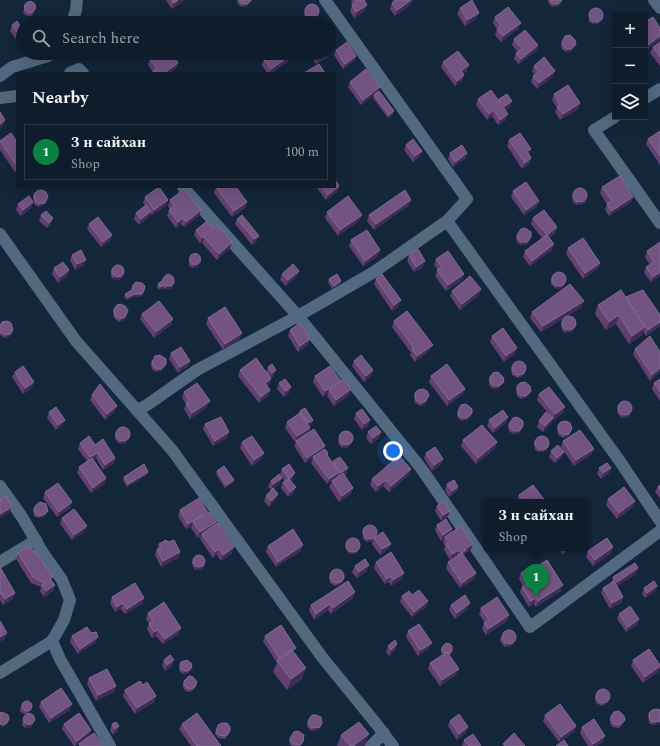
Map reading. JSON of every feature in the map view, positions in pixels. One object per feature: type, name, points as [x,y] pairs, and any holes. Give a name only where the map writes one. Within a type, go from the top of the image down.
[{"type":"street","points":[[74,16],[77,0]]},
{"type":"street","points":[[137,410],[197,370],[298,316],[374,272],[447,220],[467,199],[326,0]]},
{"type":"street","points":[[654,0],[660,8]]},
{"type":"street","points":[[0,76],[12,67],[35,60]]},
{"type":"street","points":[[72,72],[79,69],[82,72]]},
{"type":"street","points":[[648,96],[660,89]]},
{"type":"street","points":[[0,98],[16,96]]},
{"type":"street","points":[[612,119],[594,130],[660,223]]},
{"type":"street","points":[[185,188],[298,316],[420,468],[530,627],[660,531]]},
{"type":"street","points":[[447,220],[619,460],[660,521]]},
{"type":"street","points":[[0,234],[76,341],[172,450],[322,657],[393,746]]},
{"type":"street","points":[[0,486],[22,517],[62,580],[70,600],[64,620],[52,641],[0,673]]},
{"type":"street","points":[[0,562],[36,540]]},
{"type":"street","points":[[52,641],[67,672],[110,746]]},
{"type":"street","points":[[371,746],[384,734]]},
{"type":"building","points":[[239,0],[251,0],[247,4],[243,4]]},
{"type":"building","points":[[355,0],[364,0],[367,5],[356,12],[352,5],[356,2]]},
{"type":"building","points":[[397,0],[411,0],[397,10],[392,3]]},
{"type":"building","points":[[472,0],[479,13],[467,20],[460,8]]},
{"type":"building","points":[[550,0],[562,0],[558,4],[554,4]]},
{"type":"building","points":[[28,2],[32,2],[34,3],[34,11],[28,12],[25,9],[25,5]]},
{"type":"building","points":[[312,4],[318,8],[319,11],[317,16],[307,16],[305,11],[307,6]]},
{"type":"building","points":[[508,7],[521,23],[503,36],[497,29],[501,26],[495,17]]},
{"type":"building","points":[[596,8],[601,10],[603,15],[601,20],[596,22],[591,20],[589,15],[591,10]]},
{"type":"building","points":[[653,17],[660,28],[660,36],[648,45],[648,20]]},
{"type":"building","points":[[16,22],[16,31],[12,25]]},
{"type":"building","points":[[525,30],[538,45],[521,59],[516,53],[522,49],[514,39]]},
{"type":"building","points":[[570,35],[575,40],[576,44],[571,49],[567,49],[563,46],[562,42],[565,36]]},
{"type":"building","points":[[347,42],[356,56],[345,64],[336,50]]},
{"type":"building","points":[[660,42],[660,57],[653,47]]},
{"type":"building","points":[[458,51],[469,65],[461,71],[464,75],[457,81],[443,62]]},
{"type":"building","points":[[544,57],[555,71],[539,83],[533,76],[539,72],[534,66]]},
{"type":"building","points":[[151,60],[176,60],[178,63],[165,72],[154,72],[157,68]]},
{"type":"building","points":[[264,60],[284,60],[271,69]]},
{"type":"building","points":[[319,64],[324,72],[306,72]]},
{"type":"building","points":[[366,69],[380,87],[363,100],[350,82]]},
{"type":"building","points":[[568,85],[580,103],[563,114],[557,107],[560,105],[554,94]]},
{"type":"building","points":[[491,90],[508,114],[500,120],[494,110],[489,114],[478,99]]},
{"type":"building","points":[[379,91],[394,111],[389,115],[374,95]]},
{"type":"building","points":[[507,94],[512,101],[505,106],[499,99]]},
{"type":"building","points":[[0,112],[5,120],[0,124]]},
{"type":"building","points":[[660,131],[660,156],[648,139]]},
{"type":"building","points":[[11,133],[16,140],[16,165],[0,141]]},
{"type":"building","points":[[520,133],[531,149],[527,151],[531,158],[525,163],[509,140]]},
{"type":"building","points":[[413,139],[422,151],[415,156],[406,145]]},
{"type":"building","points":[[462,145],[467,153],[455,162],[450,153]]},
{"type":"building","points":[[620,176],[633,197],[611,211],[607,204],[612,201],[602,187]]},
{"type":"building","points":[[336,182],[339,186],[328,195],[323,188],[336,188]]},
{"type":"building","points":[[526,182],[539,201],[526,210],[513,191]]},
{"type":"building","points":[[160,188],[168,200],[154,210],[145,197]]},
{"type":"building","points":[[217,188],[237,188],[247,202],[234,211]]},
{"type":"building","points":[[580,188],[585,190],[587,195],[585,200],[580,202],[575,200],[573,195],[575,190]]},
{"type":"building","points":[[184,189],[201,210],[186,222],[183,218],[178,222],[169,210],[174,206],[170,200]]},
{"type":"building","points":[[42,190],[46,192],[48,197],[45,203],[39,204],[35,201],[34,194],[37,191]]},
{"type":"building","points":[[405,190],[411,200],[376,224],[369,215]]},
{"type":"building","points":[[29,196],[33,202],[23,210],[18,204]]},
{"type":"building","points":[[348,196],[362,215],[340,230],[327,212]]},
{"type":"building","points":[[146,205],[151,211],[141,219],[136,213]]},
{"type":"building","points":[[544,210],[557,227],[547,235],[533,218]]},
{"type":"building","points":[[46,211],[53,218],[49,223],[41,215]]},
{"type":"building","points":[[242,215],[259,236],[254,239],[237,219]]},
{"type":"building","points":[[98,217],[112,235],[103,242],[89,224]]},
{"type":"building","points":[[207,221],[213,229],[217,225],[232,242],[219,254],[204,237],[206,235],[202,238],[196,230]]},
{"type":"building","points":[[525,228],[531,232],[531,237],[527,242],[522,242],[518,239],[517,235],[521,229]]},
{"type":"building","points":[[367,230],[380,250],[365,261],[351,240]]},
{"type":"building","points":[[547,235],[554,244],[532,261],[525,251]]},
{"type":"building","points":[[583,238],[600,263],[585,273],[568,248]]},
{"type":"building","points":[[660,242],[660,272],[653,277],[646,267],[654,262],[647,251]]},
{"type":"building","points":[[418,249],[425,261],[416,267],[409,255]]},
{"type":"building","points":[[81,250],[86,260],[77,264],[72,255]]},
{"type":"building","points":[[448,251],[464,274],[448,285],[437,270],[442,267],[436,259]]},
{"type":"building","points":[[195,253],[199,255],[201,259],[199,263],[195,265],[191,263],[189,259],[191,255]]},
{"type":"building","points":[[63,262],[69,270],[60,277],[54,268]]},
{"type":"building","points":[[293,264],[299,271],[288,280],[282,274]]},
{"type":"building","points":[[118,265],[122,267],[124,271],[122,275],[118,277],[114,275],[112,271],[114,267]]},
{"type":"building","points":[[559,272],[564,274],[566,279],[564,284],[559,286],[554,284],[552,279],[554,274]]},
{"type":"building","points":[[168,274],[174,279],[174,283],[171,286],[164,285],[160,287],[158,284]]},
{"type":"building","points":[[337,274],[341,281],[334,286],[329,279]]},
{"type":"building","points":[[382,274],[401,300],[394,305],[376,279]]},
{"type":"building","points":[[470,276],[481,289],[462,304],[452,291]]},
{"type":"building","points":[[136,282],[142,283],[145,286],[142,294],[135,294],[128,297],[125,294],[132,290],[133,285]]},
{"type":"building","points":[[570,284],[584,301],[543,326],[532,312]]},
{"type":"building","points":[[621,290],[645,327],[632,336],[619,315],[609,322],[598,305]]},
{"type":"building","points":[[643,290],[660,315],[660,322],[648,330],[626,297]]},
{"type":"building","points":[[159,301],[173,319],[156,332],[142,314]]},
{"type":"building","points":[[121,304],[126,307],[128,311],[125,317],[120,319],[115,316],[114,309],[117,305]]},
{"type":"building","points":[[225,307],[242,333],[225,344],[208,318]]},
{"type":"building","points":[[407,311],[433,345],[417,356],[412,349],[414,348],[394,321]]},
{"type":"building","points":[[569,316],[574,318],[576,323],[574,328],[569,330],[564,328],[562,323],[564,318]]},
{"type":"building","points":[[7,321],[11,323],[13,330],[10,334],[6,335],[0,332],[0,326],[2,322]]},
{"type":"building","points":[[300,323],[310,339],[300,346],[290,330]]},
{"type":"building","points":[[503,328],[517,348],[506,356],[492,336]]},
{"type":"building","points":[[650,336],[660,352],[660,368],[652,375],[635,349]]},
{"type":"building","points":[[181,347],[190,361],[180,367],[171,353]]},
{"type":"building","points":[[160,355],[166,359],[166,364],[161,369],[157,369],[153,366],[152,362],[155,356]]},
{"type":"building","points":[[361,355],[373,370],[366,376],[354,361]]},
{"type":"building","points":[[256,358],[271,379],[265,383],[270,390],[261,397],[240,370]]},
{"type":"building","points":[[519,361],[524,363],[526,368],[524,373],[519,375],[514,373],[512,368],[514,363]]},
{"type":"building","points":[[272,364],[276,370],[272,373],[268,367]]},
{"type":"building","points":[[447,364],[465,389],[449,400],[431,376]]},
{"type":"building","points":[[23,366],[34,382],[25,388],[15,372]]},
{"type":"building","points":[[330,366],[341,381],[325,391],[315,376]]},
{"type":"building","points":[[498,372],[503,377],[504,382],[499,386],[494,386],[490,382],[490,377],[493,373]]},
{"type":"building","points":[[285,379],[291,387],[286,391],[279,383]]},
{"type":"building","points":[[344,379],[351,389],[336,400],[329,390]]},
{"type":"building","points":[[660,379],[660,392],[654,383]]},
{"type":"building","points":[[525,382],[530,386],[531,391],[526,396],[522,396],[518,393],[517,386],[520,383]]},
{"type":"building","points":[[197,383],[210,401],[192,413],[186,403],[189,401],[184,392]]},
{"type":"building","points":[[100,384],[117,406],[107,414],[92,395]]},
{"type":"building","points":[[549,387],[565,407],[555,414],[539,394]]},
{"type":"building","points":[[423,389],[427,391],[429,395],[426,401],[422,403],[416,400],[415,393],[418,390]]},
{"type":"building","points":[[625,401],[630,403],[632,408],[630,413],[625,415],[620,413],[618,408],[620,403]]},
{"type":"building","points":[[466,404],[472,409],[472,413],[467,418],[463,418],[459,416],[458,411],[461,405]]},
{"type":"building","points":[[56,407],[65,420],[58,425],[49,412]]},
{"type":"building","points":[[305,408],[313,420],[308,423],[300,411]]},
{"type":"building","points":[[362,409],[370,420],[364,424],[356,413]]},
{"type":"building","points":[[503,410],[508,417],[495,428],[489,420]]},
{"type":"building","points":[[546,412],[553,418],[545,426],[539,421]]},
{"type":"building","points":[[300,413],[310,428],[297,436],[287,422]]},
{"type":"building","points":[[221,417],[229,432],[215,441],[205,424]]},
{"type":"building","points":[[517,417],[523,421],[523,426],[519,431],[514,431],[510,428],[509,424],[513,418]]},
{"type":"building","points":[[566,421],[570,423],[572,428],[569,434],[564,435],[559,432],[558,425],[561,422]]},
{"type":"building","points":[[482,425],[497,442],[478,458],[463,440]]},
{"type":"building","points":[[376,426],[381,432],[373,438],[368,432]]},
{"type":"building","points":[[123,427],[128,429],[130,434],[128,439],[123,441],[118,439],[116,434],[118,429]]},
{"type":"building","points":[[314,429],[325,446],[307,458],[296,441]]},
{"type":"building","points":[[580,430],[594,449],[576,460],[563,441]]},
{"type":"building","points":[[346,431],[351,433],[353,438],[351,443],[346,445],[341,443],[339,438],[341,433]]},
{"type":"building","points":[[89,436],[95,445],[103,439],[115,458],[105,465],[98,453],[90,457],[80,443]]},
{"type":"building","points":[[252,436],[264,453],[254,460],[242,442]]},
{"type":"building","points":[[542,436],[547,438],[549,443],[547,448],[542,450],[537,448],[535,443],[537,438]]},
{"type":"building","points":[[558,445],[564,452],[557,458],[551,451]]},
{"type":"building","points":[[435,447],[443,459],[434,465],[426,453]]},
{"type":"building","points":[[325,449],[328,453],[327,455],[339,472],[329,479],[313,457]]},
{"type":"building","points":[[399,456],[411,469],[391,486],[386,480],[378,486],[372,479]]},
{"type":"building","points":[[340,457],[348,468],[340,473],[333,461]]},
{"type":"building","points":[[92,458],[106,478],[93,488],[79,467]]},
{"type":"building","points":[[607,463],[611,468],[603,473],[599,468]]},
{"type":"building","points":[[144,464],[148,472],[128,484],[124,477]]},
{"type":"building","points":[[289,464],[295,473],[289,479],[282,469]]},
{"type":"building","points":[[224,466],[234,480],[226,485],[217,471]]},
{"type":"building","points":[[343,473],[353,488],[342,496],[332,481]]},
{"type":"building","points":[[279,474],[282,478],[273,484],[271,481]]},
{"type":"building","points":[[289,479],[296,487],[290,492],[283,482]]},
{"type":"building","points":[[454,480],[458,487],[452,491],[447,484]]},
{"type":"building","points":[[58,483],[72,502],[59,512],[45,492]]},
{"type":"building","points":[[533,485],[544,499],[522,499],[519,495]]},
{"type":"building","points":[[624,487],[635,501],[619,513],[608,499]]},
{"type":"building","points":[[273,488],[278,494],[271,501],[266,496]]},
{"type":"building","points":[[6,496],[12,507],[0,514],[0,497],[1,499]]},
{"type":"building","points":[[199,498],[208,513],[209,512],[216,522],[200,532],[193,522],[204,514],[188,524],[180,510]]},
{"type":"building","points":[[444,501],[450,511],[443,515],[437,506]]},
{"type":"building","points":[[40,502],[46,504],[48,511],[39,516],[35,513],[34,509]]},
{"type":"building","points":[[74,509],[87,526],[74,535],[62,518]]},
{"type":"building","points":[[446,519],[452,529],[443,535],[437,525]]},
{"type":"building","points":[[217,523],[234,547],[223,555],[219,549],[215,552],[202,534]]},
{"type":"building","points":[[370,525],[375,527],[377,532],[375,537],[370,539],[365,537],[363,532],[365,527]]},
{"type":"building","points":[[461,526],[473,544],[462,553],[459,550],[452,554],[446,544],[449,542],[445,537]]},
{"type":"building","points":[[293,529],[303,545],[278,562],[268,546]]},
{"type":"building","points":[[383,532],[391,544],[382,549],[374,538]]},
{"type":"building","points":[[353,538],[358,540],[360,545],[358,550],[353,552],[348,550],[346,545],[348,540]]},
{"type":"building","points":[[607,538],[613,547],[595,560],[588,551]]},
{"type":"building","points":[[166,540],[168,542],[174,540],[180,552],[163,561],[157,550],[161,547],[159,544]]},
{"type":"building","points":[[28,546],[31,550],[34,550],[53,577],[50,579],[55,585],[46,591],[42,585],[45,583],[33,577],[18,553]]},
{"type":"building","points":[[391,552],[404,573],[393,580],[391,576],[387,579],[376,562]]},
{"type":"building","points":[[462,553],[476,573],[462,583],[448,562]]},
{"type":"building","points":[[197,555],[201,555],[205,561],[201,567],[197,567],[193,563],[193,559]]},
{"type":"building","points":[[365,559],[369,565],[359,572],[355,566]]},
{"type":"building","points":[[547,560],[563,585],[538,601],[536,598],[531,601],[522,587],[527,583],[521,573],[534,564],[536,567]]},
{"type":"building","points":[[635,563],[638,568],[617,582],[613,577]]},
{"type":"building","points":[[0,567],[15,593],[5,599],[1,593],[0,594]]},
{"type":"building","points":[[337,569],[342,571],[344,576],[342,581],[337,583],[332,581],[330,576],[332,571]]},
{"type":"building","points":[[348,581],[355,592],[333,608],[330,604],[316,614],[311,605]]},
{"type":"building","points":[[614,581],[623,597],[612,603],[603,588]]},
{"type":"building","points":[[654,581],[657,586],[647,593],[644,588]]},
{"type":"building","points":[[135,583],[144,598],[127,609],[123,603],[117,607],[112,597]]},
{"type":"building","points":[[419,590],[428,601],[414,612],[402,596],[409,591],[412,595]]},
{"type":"building","points":[[465,595],[470,603],[457,613],[451,605]]},
{"type":"building","points":[[497,597],[509,615],[488,629],[484,623],[489,620],[481,608]]},
{"type":"building","points":[[164,602],[181,628],[165,639],[158,630],[154,632],[149,624],[153,621],[148,613]]},
{"type":"building","points":[[630,606],[639,619],[628,627],[619,614]]},
{"type":"building","points":[[0,621],[7,633],[0,637]]},
{"type":"building","points":[[419,624],[432,643],[420,650],[408,631]]},
{"type":"building","points":[[281,625],[296,648],[280,659],[265,636]]},
{"type":"building","points":[[87,627],[91,633],[96,632],[98,637],[80,649],[72,636]]},
{"type":"building","points":[[509,630],[514,632],[516,637],[514,642],[509,644],[504,642],[502,637],[504,632]]},
{"type":"building","points":[[395,640],[397,644],[391,650],[388,646]]},
{"type":"building","points":[[446,643],[452,646],[452,651],[448,654],[447,652],[445,653],[442,651],[442,647]]},
{"type":"building","points":[[649,649],[660,666],[645,677],[633,660]]},
{"type":"building","points":[[292,650],[306,668],[291,679],[277,661]]},
{"type":"building","points":[[447,652],[459,669],[442,680],[430,663]]},
{"type":"building","points":[[170,655],[174,660],[167,665],[164,660]]},
{"type":"building","points":[[187,660],[191,663],[192,667],[188,671],[184,671],[181,669],[180,665],[181,662]]},
{"type":"building","points":[[107,669],[116,686],[98,695],[89,678]]},
{"type":"building","points":[[189,676],[193,677],[197,682],[195,687],[191,689],[184,685],[184,681]]},
{"type":"building","points":[[140,681],[143,685],[147,682],[156,696],[137,708],[125,690]]},
{"type":"building","points":[[61,688],[72,704],[51,718],[41,702]]},
{"type":"building","points":[[603,689],[608,691],[610,696],[608,701],[603,703],[598,701],[596,696],[598,691]]},
{"type":"building","points":[[25,701],[29,701],[31,702],[31,710],[25,711],[22,708],[22,704]]},
{"type":"building","points":[[560,704],[576,726],[561,737],[545,715]]},
{"type":"building","points":[[652,710],[660,710],[660,721],[654,722],[650,720],[649,713]]},
{"type":"building","points":[[619,711],[624,716],[625,720],[620,725],[614,724],[611,720],[611,716],[614,712]]},
{"type":"building","points":[[2,712],[8,715],[9,719],[7,723],[2,725],[0,724],[0,713]]},
{"type":"building","points":[[29,713],[33,715],[35,719],[33,723],[29,725],[25,723],[23,719],[25,715]]},
{"type":"building","points":[[79,713],[91,730],[77,741],[64,724]]},
{"type":"building","points":[[197,713],[221,746],[197,746],[182,724]]},
{"type":"building","points":[[459,714],[468,727],[459,734],[450,721]]},
{"type":"building","points":[[312,715],[321,717],[322,723],[320,727],[313,728],[310,726],[308,721]]},
{"type":"building","points":[[594,719],[605,736],[593,744],[582,727]]},
{"type":"building","points":[[116,722],[119,726],[115,729],[112,724]]},
{"type":"building","points":[[359,722],[369,734],[353,746],[350,746],[341,735]]},
{"type":"building","points":[[227,723],[230,727],[230,731],[226,736],[219,735],[216,732],[218,725]]},
{"type":"building","points":[[298,731],[304,735],[303,742],[300,745],[295,745],[291,742],[290,738],[294,732]]},
{"type":"building","points":[[94,733],[103,746],[80,746],[79,744]]},
{"type":"building","points":[[514,733],[525,746],[505,746],[503,744]]},
{"type":"building","points":[[473,734],[481,746],[469,746],[464,740]]},
{"type":"building","points":[[564,740],[568,746],[556,746]]},
{"type":"place","name":"3 н сайхан","points":[[536,597]]}]
